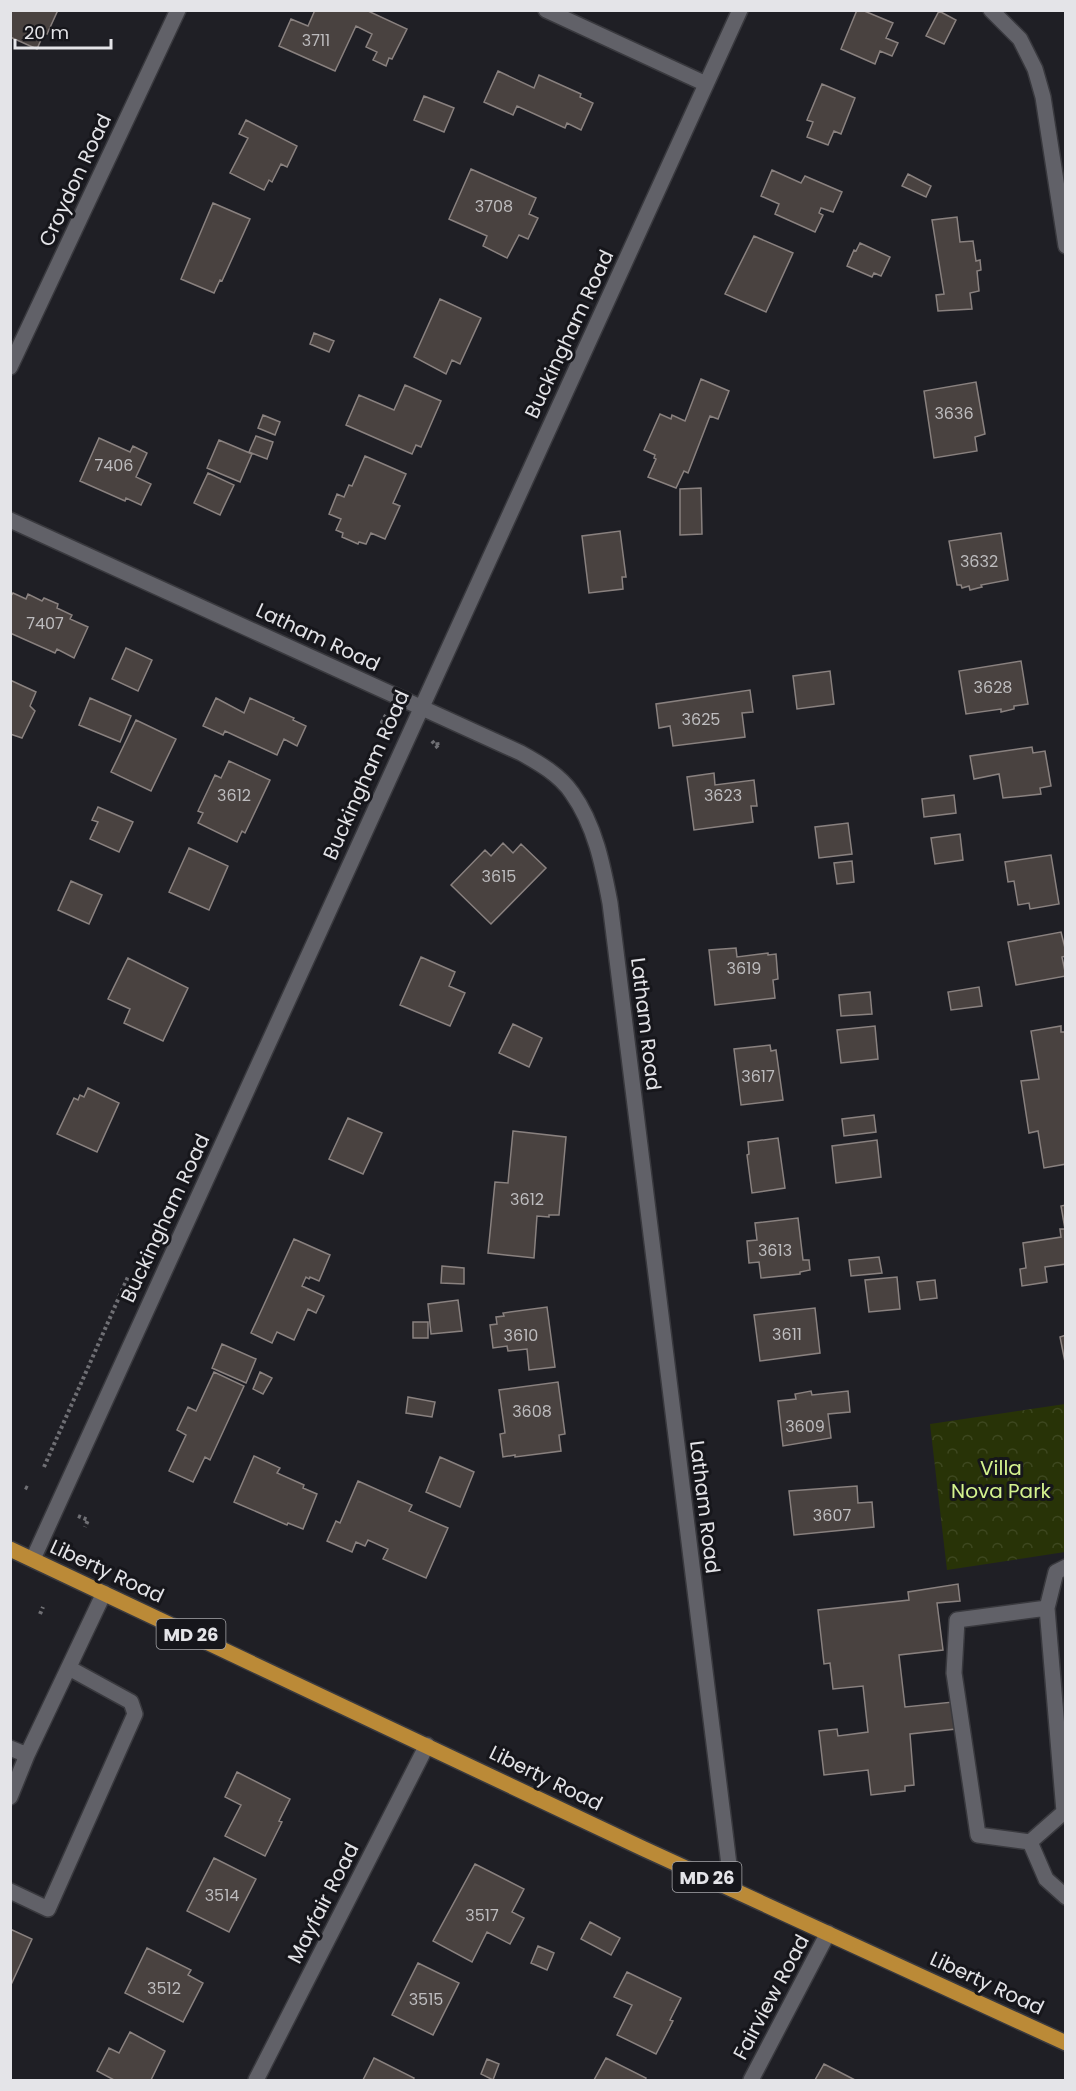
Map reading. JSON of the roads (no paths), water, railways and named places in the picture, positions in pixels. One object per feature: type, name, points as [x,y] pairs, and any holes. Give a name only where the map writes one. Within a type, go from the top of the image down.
[{"type":"main road","name":"Liberty Road","points":[[10,1549],[1065,2043]]},
{"type":"street","name":"Croydon Road","points":[[10,367],[178,10]]},
{"type":"street","points":[[546,10],[706,84]]},
{"type":"street","name":"Buckingham Road","points":[[33,1559],[740,10]]},
{"type":"street","points":[[991,10],[1020,39],[1035,69],[1043,97],[1065,246]]},
{"type":"street","name":"Latham Road","points":[[10,520],[521,753],[554,775],[572,792],[585,816],[596,842],[605,875],[732,1888]]},
{"type":"street","points":[[1047,1608],[957,1620],[954,1673],[978,1835],[1030,1842],[1064,1812],[1047,1608],[1056,1572],[1065,1567]]},
{"type":"street","points":[[10,1797],[27,1755],[104,1593]]},
{"type":"street","points":[[10,1891],[48,1909],[135,1714],[131,1702],[69,1668]]},
{"type":"street","name":"Mayfair Road","points":[[256,2080],[427,1745]]},
{"type":"street","points":[[10,1748],[27,1755]]},
{"type":"street","points":[[1030,1842],[1046,1880],[1065,1897]]},
{"type":"street","name":"Fairview Road","points":[[751,2080],[828,1933]]},
{"type":"park label","name":"Villa Nova Park","points":[[1001,1480]]}]
